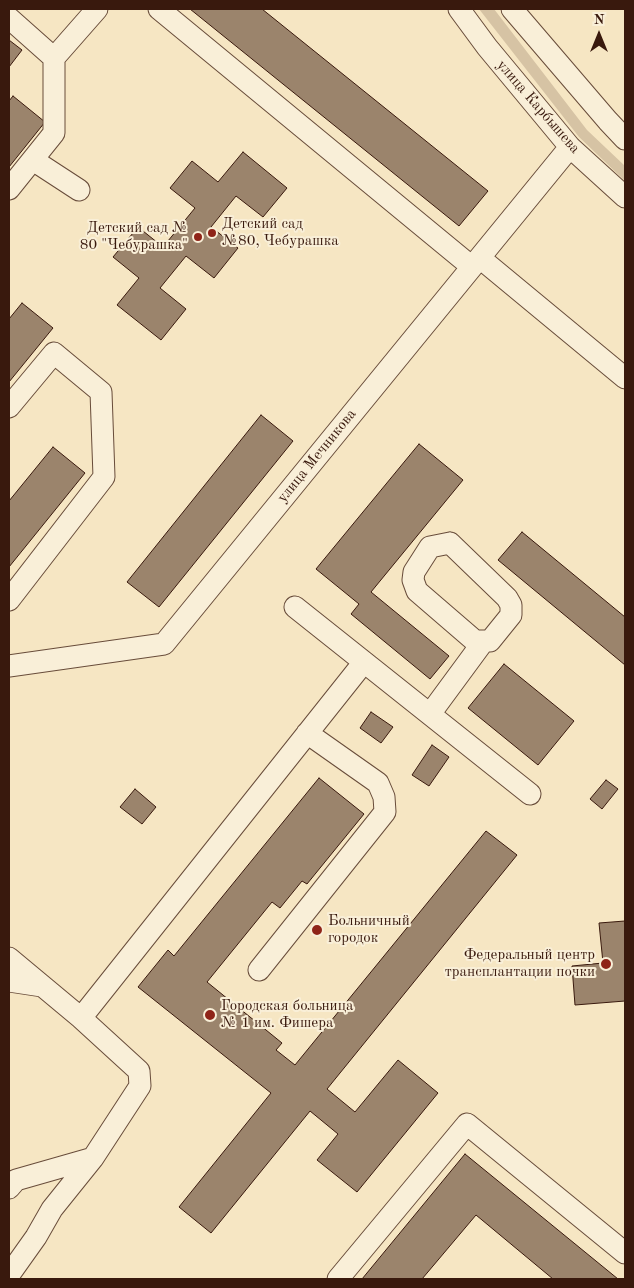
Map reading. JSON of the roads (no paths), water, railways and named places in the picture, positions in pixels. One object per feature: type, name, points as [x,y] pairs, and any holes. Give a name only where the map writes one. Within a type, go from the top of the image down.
[{"type":"street","points":[[9,189],[54,133],[54,58],[97,9]]},
{"type":"street","points":[[159,9],[476,262],[625,378]]},
{"type":"street","name":"улица Карбышева","points":[[459,9],[486,47],[570,147],[625,197]]},
{"type":"street","points":[[512,9],[608,122],[625,139]]},
{"type":"street","points":[[9,18],[54,58]]},
{"type":"street","name":"улица Мечникова","points":[[9,666],[164,644],[570,147]]},
{"type":"street","points":[[34,160],[79,190]]},
{"type":"street","points":[[9,408],[54,353],[101,392],[104,477],[9,600]]},
{"type":"street","points":[[430,714],[483,642],[490,641],[511,615],[511,605],[507,598],[450,543],[430,548],[414,572],[413,580],[417,591],[475,641],[483,642]]},
{"type":"street","points":[[295,607],[530,794]]},
{"type":"street","points":[[81,1018],[364,662]]},
{"type":"street","points":[[259,970],[385,812],[384,798],[378,783],[307,733]]},
{"type":"street","points":[[9,958],[81,1018],[139,1071],[140,1086],[93,1158],[52,1209],[36,1237],[9,1276]]},
{"type":"street","points":[[9,981],[44,987]]},
{"type":"street","points":[[338,1279],[467,1124],[625,1253]]},
{"type":"street","points":[[9,1188],[16,1180],[93,1158]]},
{"type":"place","name":"Детский сад №80, Чебурашка","points":[[212,233]]},
{"type":"place","name":"Детский сад № 80 \"Чебурашка\"","points":[[198,237]]},
{"type":"place","name":"Больничный городок","points":[[317,930]]},
{"type":"place","name":"Федеральный центр трансплантации почки","points":[[606,964]]},
{"type":"place","name":"Городская больница № 1 им. Фишера","points":[[210,1015]]}]
